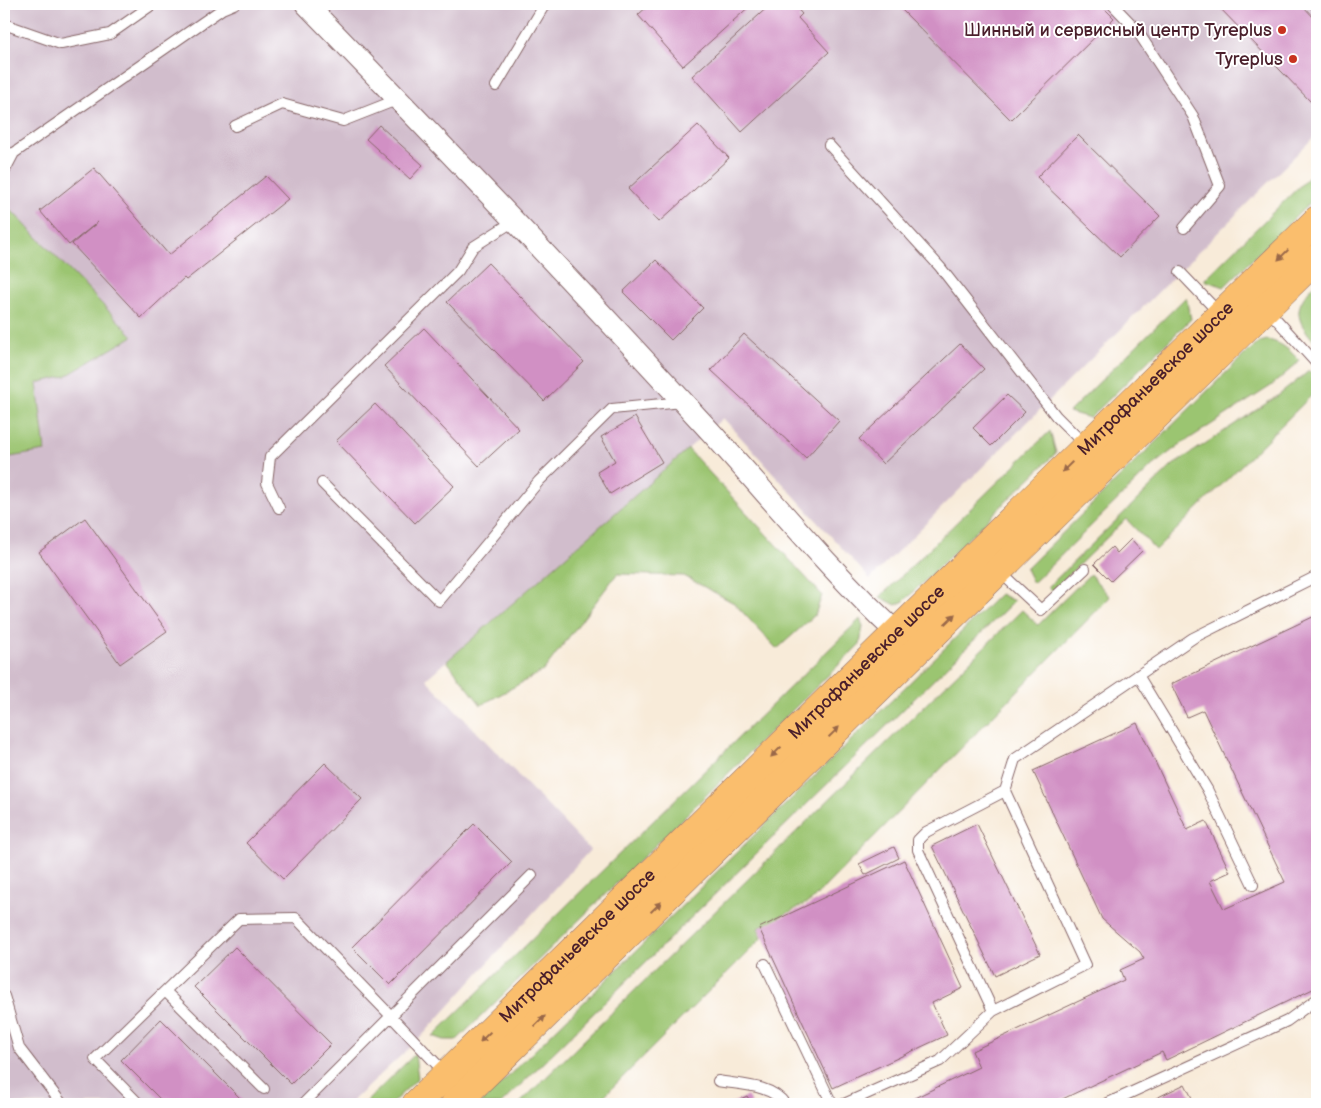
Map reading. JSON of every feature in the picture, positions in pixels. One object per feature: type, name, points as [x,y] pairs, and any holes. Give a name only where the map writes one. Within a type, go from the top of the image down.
[{"type":"main road","name":"Митрофаньевское шоссе","points":[[455,1104],[907,643],[1087,447],[1317,220]]},
{"type":"main road","name":"Митрофаньевское шоссе","points":[[416,1104],[907,643],[1000,571],[1317,258]]},
{"type":"street","points":[[306,4],[514,221],[683,402],[862,601],[907,643]]},
{"type":"lane","points":[[4,24],[61,44],[110,34],[153,4]]},
{"type":"lane","points":[[4,172],[9,154],[222,9],[234,4]]},
{"type":"lane","points":[[496,86],[545,4]]},
{"type":"lane","points":[[1112,4],[1136,29],[1193,116],[1220,186],[1184,228]]},
{"type":"lane","points":[[235,126],[282,104],[343,121],[399,100]]},
{"type":"lane","points":[[829,145],[940,267],[1056,416],[1087,447]]},
{"type":"lane","points":[[279,508],[267,483],[270,457],[458,271],[473,247],[514,221]]},
{"type":"lane","points":[[1180,272],[1221,315]]},
{"type":"lane","points":[[1267,308],[1317,364]]},
{"type":"lane","points":[[322,483],[439,601],[539,480],[612,409],[683,402]]},
{"type":"lane","points":[[1000,571],[1041,610],[1085,569]]},
{"type":"lane","points":[[844,1104],[940,1061],[993,1011],[1085,965],[1005,791],[1015,759],[1193,638],[1317,576]]},
{"type":"lane","points":[[1138,675],[1206,790],[1253,885]]},
{"type":"lane","points":[[993,1011],[918,850],[918,840],[926,832],[1005,791]]},
{"type":"lane","points":[[303,1104],[532,875]]},
{"type":"lane","points":[[139,1104],[95,1059],[239,919],[296,918],[447,1074]]},
{"type":"lane","points":[[765,964],[832,1104]]},
{"type":"lane","points":[[165,991],[264,1089]]},
{"type":"lane","points":[[4,996],[19,1048],[62,1104]]},
{"type":"lane","points":[[1106,1104],[1287,1021],[1317,999]]},
{"type":"lane","points":[[718,1082],[761,1088],[773,1093],[785,1104]]},
{"type":"shaded area","points":[[4,4],[1317,4],[1317,134],[870,579],[723,418],[426,679],[590,850],[422,1036],[349,1104],[4,1104]]},
{"type":"green space","points":[[1317,169],[1317,196],[1224,287],[1204,280]]},
{"type":"green space","points":[[4,203],[133,336],[66,376],[37,383],[45,451],[4,458]]},
{"type":"green space","points":[[1317,282],[1316,343],[1303,326],[1299,312],[1303,298]]},
{"type":"green space","points":[[1186,297],[1191,319],[1090,418],[1069,412]]},
{"type":"green space","points":[[1267,340],[1289,350],[1300,361],[1271,386],[1178,446],[1153,465],[1033,583],[1026,569],[1243,356],[1260,342]]},
{"type":"green space","points":[[1309,371],[1317,382],[1317,390],[1156,550],[1126,519],[1052,591],[1048,587],[1173,465],[1279,395]]},
{"type":"green space","points":[[1050,431],[1056,453],[904,601],[896,605],[880,597]]},
{"type":"green space","points":[[688,449],[822,595],[815,615],[777,649],[734,603],[684,576],[617,574],[543,671],[481,705],[447,661]]},
{"type":"green space","points":[[1090,574],[1110,597],[811,901],[758,928],[762,938],[596,1104],[519,1104],[1022,610],[1038,625]]},
{"type":"green space","points":[[1000,594],[1014,601],[501,1104],[480,1104]]},
{"type":"green space","points":[[860,619],[863,626],[860,644],[457,1040],[444,1040],[433,1036]]},
{"type":"green space","points":[[415,1054],[418,1078],[391,1104],[364,1104]]},
{"type":"building","points":[[650,4],[752,4],[683,66],[638,15]]},
{"type":"building","points":[[771,4],[793,4],[802,14],[798,18],[829,52],[742,132],[692,76]]},
{"type":"building","points":[[896,4],[1100,4],[1114,18],[1011,120]]},
{"type":"building","name":"Tyreplus","points":[[1216,4],[1301,4],[1317,21],[1317,97],[1312,103]]},
{"type":"building","points":[[379,125],[423,165],[410,179],[366,139]]},
{"type":"building","points":[[698,125],[729,158],[659,222],[628,189]]},
{"type":"building","points":[[1078,135],[1160,216],[1120,257],[1037,177]]},
{"type":"building","points":[[94,168],[169,255],[266,176],[288,199],[186,280],[184,278],[141,318],[72,244],[98,222],[69,245],[40,211]]},
{"type":"building","points":[[656,260],[703,308],[671,340],[623,292]]},
{"type":"building","points":[[488,263],[584,362],[544,401],[447,302]]},
{"type":"building","points":[[424,328],[519,429],[479,466],[384,366]]},
{"type":"building","points":[[744,334],[839,421],[806,458],[711,370]]},
{"type":"building","points":[[960,344],[984,369],[883,464],[859,439]]},
{"type":"building","points":[[1007,395],[1025,412],[991,446],[973,428]]},
{"type":"building","points":[[375,404],[454,486],[415,523],[336,441]]},
{"type":"building","points":[[635,417],[662,462],[610,494],[597,472],[615,461],[601,437]]},
{"type":"building","points":[[85,518],[167,631],[120,664],[39,552]]},
{"type":"building","points":[[1131,539],[1142,551],[1111,581],[1094,564],[1112,547],[1117,553]]},
{"type":"building","points":[[1317,615],[1317,987],[1166,1060],[1162,1052],[1052,1104],[902,1104],[979,1067],[972,1051],[1124,980],[1120,970],[1144,959],[1140,952],[1102,919],[1033,771],[1137,723],[1187,830],[1206,821],[1230,872],[1210,881],[1224,909],[1285,882],[1203,710],[1187,717],[1171,684]]},
{"type":"building","points":[[325,763],[362,799],[283,879],[246,843]]},
{"type":"building","points":[[474,824],[512,862],[390,985],[352,947]]},
{"type":"building","points":[[977,824],[1040,954],[995,976],[932,846]]},
{"type":"building","points":[[894,847],[899,858],[865,875],[859,864]]},
{"type":"building","points":[[904,860],[963,988],[932,1003],[947,1035],[833,1088],[759,928]]},
{"type":"building","points":[[235,947],[331,1044],[291,1084],[194,987]]},
{"type":"building","points":[[161,1019],[246,1104],[165,1104],[121,1060]]},
{"type":"building","points":[[1185,1084],[1195,1104],[1144,1104]]},
{"type":"building","points":[[747,1096],[752,1104],[730,1104]]},
{"type":"place","name":"Шинный и сервисный центр Tyreplus","points":[[1282,30]]},
{"type":"place","name":"Tyreplus","points":[[1293,59]]}]
